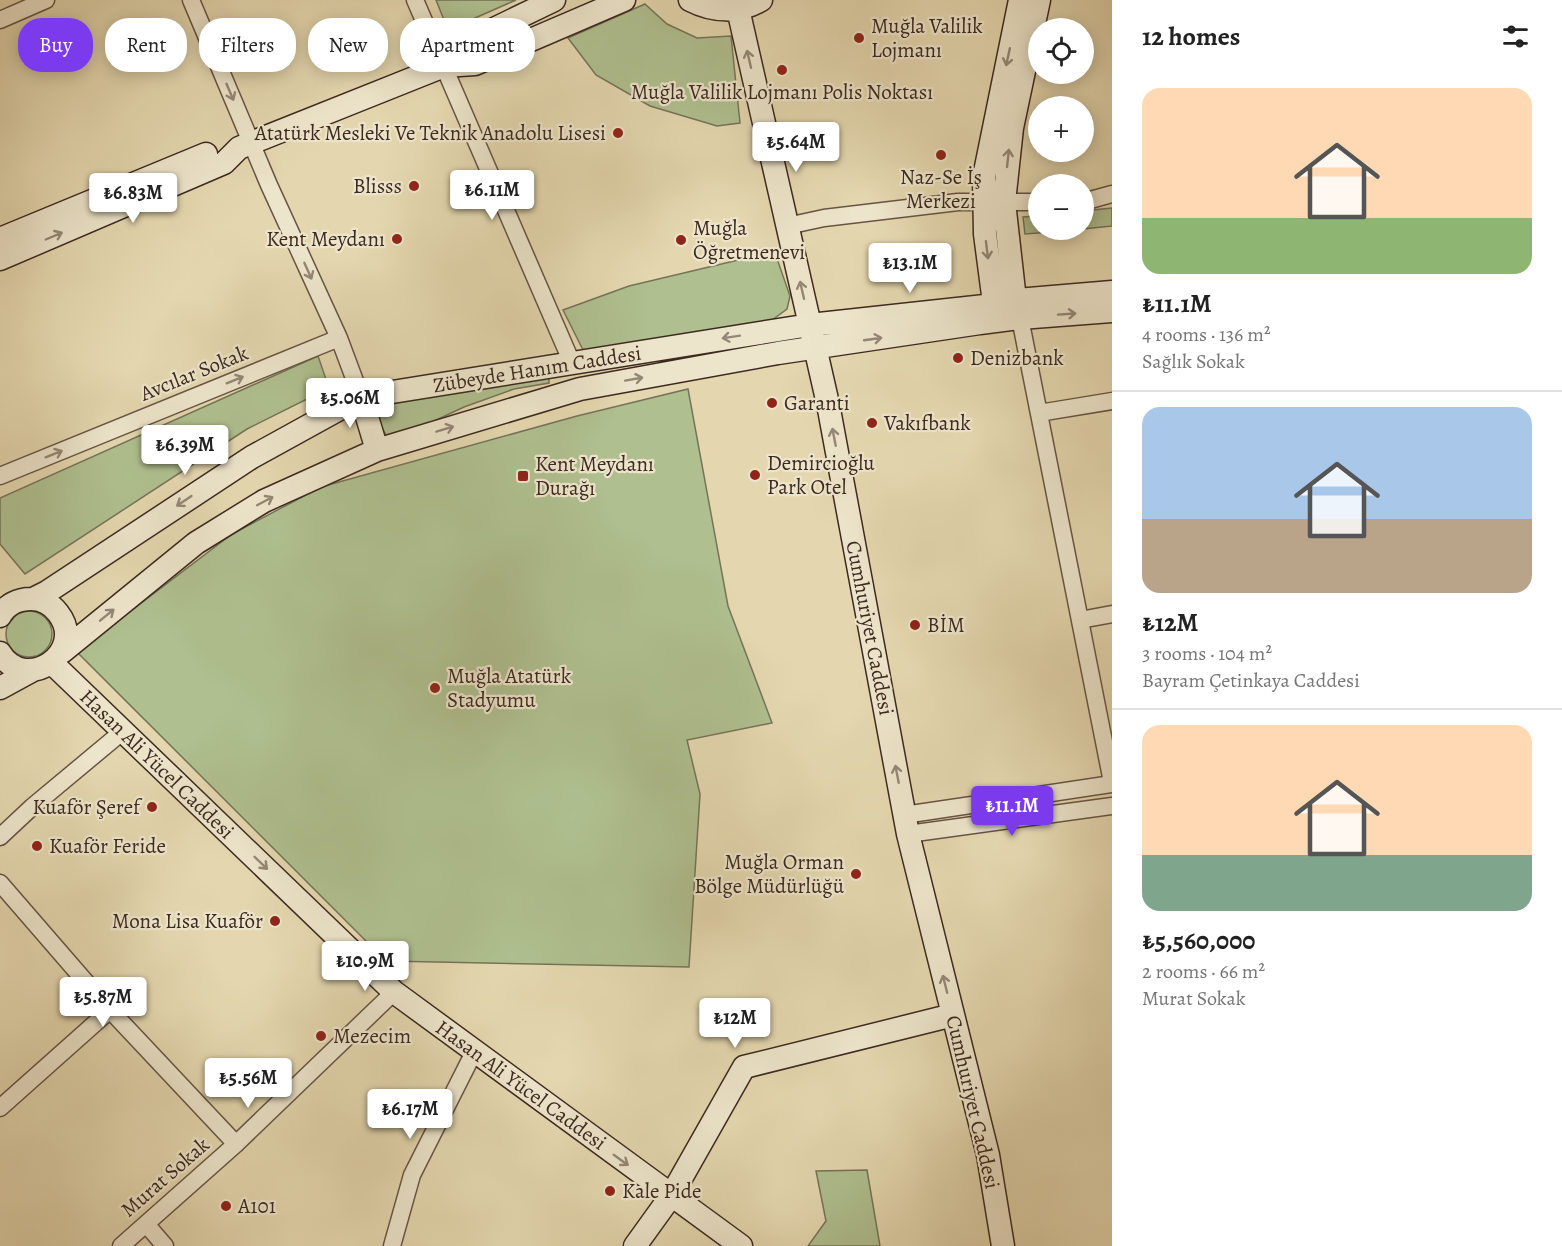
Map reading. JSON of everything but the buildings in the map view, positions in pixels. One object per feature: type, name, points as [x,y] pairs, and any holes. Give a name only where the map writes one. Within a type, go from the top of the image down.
[{"type":"main road","points":[[517,18],[554,0]]},
{"type":"main road","points":[[535,38],[624,0]]},
{"type":"main road","points":[[690,0],[722,10],[738,9],[761,0]]},
{"type":"main road","points":[[1007,311],[994,202],[984,177],[1020,0]]},
{"type":"main road","points":[[994,202],[1039,0]]},
{"type":"main road","name":"Cumhuriyet Caddesi","points":[[738,9],[832,428],[906,824],[988,1155],[1003,1246]]},
{"type":"main road","points":[[0,239],[217,150],[245,145],[429,72]]},
{"type":"main road","points":[[0,260],[224,163],[245,145]]},
{"type":"main road","points":[[1007,311],[1112,292]]},
{"type":"main road","points":[[1007,311],[1112,311]]},
{"type":"main road","name":"Zübeyde Hanım Caddesi","points":[[4,604],[33,599],[47,592],[252,457],[361,397],[810,325],[1007,311]]},
{"type":"main road","name":"Zübeyde Hanım Caddesi","points":[[0,688],[49,662],[196,543],[264,501],[377,450],[580,388],[1007,311]]},
{"type":"main road","points":[[572,363],[580,388]]},
{"type":"main road","points":[[361,397],[377,450]]},
{"type":"main road","points":[[0,653],[10,664],[21,669],[49,662],[65,641],[62,618],[44,602],[33,599]]},
{"type":"main road","name":"Hasan Ali Yücel Caddesi","points":[[49,662],[393,992],[741,1246]]},
{"type":"main road","points":[[635,1246],[671,1196],[744,1067],[953,1015]]},
{"type":"street","points":[[0,2],[6,18],[46,0]]},
{"type":"street","points":[[190,0],[245,145],[339,338],[361,397]]},
{"type":"street","points":[[415,0],[423,18]]},
{"type":"street","points":[[447,72],[572,363]]},
{"type":"street","points":[[1094,199],[1112,194]]},
{"type":"street","points":[[787,226],[824,218],[958,202],[1028,202]]},
{"type":"street","points":[[906,824],[1112,783],[1039,413],[1007,311]]},
{"type":"street","name":"Avcılar Sokak","points":[[0,476],[339,338]]},
{"type":"street","points":[[1039,413],[1112,401]]},
{"type":"street","points":[[1080,620],[1112,614]]},
{"type":"street","points":[[0,837],[32,807],[122,732]]},
{"type":"street","points":[[906,824],[1112,806]]},
{"type":"street","points":[[0,883],[110,1010],[237,1144]]},
{"type":"street","name":"Murat Sokak","points":[[121,1246],[237,1144],[393,992]]},
{"type":"street","points":[[0,1108],[110,1010]]},
{"type":"street","points":[[392,1246],[412,1175],[474,1052]]},
{"type":"street","points":[[146,1224],[165,1246]]},
{"type":"green space","points":[[436,0],[516,0],[475,18],[443,18]]},
{"type":"green space","points":[[645,4],[667,24],[697,38],[731,36],[740,123],[717,126],[650,106],[596,75],[568,38]]},
{"type":"green space","points":[[1112,208],[1112,226],[1094,228],[1094,210]]},
{"type":"green space","points":[[1023,217],[1028,217],[1028,234],[1025,234]]},
{"type":"green space","points":[[776,256],[790,296],[787,309],[772,320],[584,352],[563,310],[629,286],[751,257]]},
{"type":"green space","points":[[318,356],[329,388],[247,429],[25,574],[0,544],[0,498]]},
{"type":"green space","points":[[549,378],[549,383],[514,389],[464,407],[402,436],[392,438],[386,435],[376,416],[379,403]]},
{"type":"green space","name":"Muğla Atatürk Stadyumu","points":[[688,389],[728,606],[772,723],[687,740],[700,794],[689,967],[386,961],[77,652],[232,534],[321,487],[577,416]]},
{"type":"green space","points":[[29,611],[45,618],[52,634],[45,650],[29,657],[13,650],[6,634],[13,618]]},
{"type":"green space","points":[[867,1170],[880,1246],[808,1246],[826,1221],[816,1171]]},
{"type":"place","name":"Muğla Valilik Lojmanı","points":[[859,38]]},
{"type":"place","name":"Muğla Valilik Lojmanı Polis Noktası","points":[[782,70]]},
{"type":"place","name":"Atatürk Mesleki Ve Teknik Anadolu Lisesi","points":[[618,133]]},
{"type":"place","name":"Naz-Se İş Merkezi","points":[[941,155]]},
{"type":"place","name":"Blisss","points":[[414,186]]},
{"type":"place","name":"Kent Meydanı","points":[[397,239]]},
{"type":"place","name":"Muğla Öğretmenevi","points":[[681,240]]},
{"type":"place","name":"Denizbank","points":[[958,358]]},
{"type":"place","name":"Garanti","points":[[772,403]]},
{"type":"place","name":"Vakıfbank","points":[[872,423]]},
{"type":"place","name":"Demircioğlu Park Otel","points":[[755,475]]},
{"type":"place","name":"Kent Meydanı Durağı","points":[[523,476]]},
{"type":"place","name":"BİM","points":[[915,625]]},
{"type":"place","name":"Muğla Atatürk Stadyumu","points":[[435,688]]},
{"type":"place","name":"Kuaför Şeref","points":[[152,807]]},
{"type":"place","name":"Kuaför Feride","points":[[37,846]]},
{"type":"place","name":"Muğla Orman Bölge Müdürlüğü","points":[[856,874]]},
{"type":"place","name":"Mona Lisa Kuaför","points":[[275,921]]},
{"type":"place","name":"Mezecim","points":[[321,1036]]},
{"type":"place","name":"Kale Pide","points":[[610,1191]]},
{"type":"place","name":"A101","points":[[226,1206]]}]
